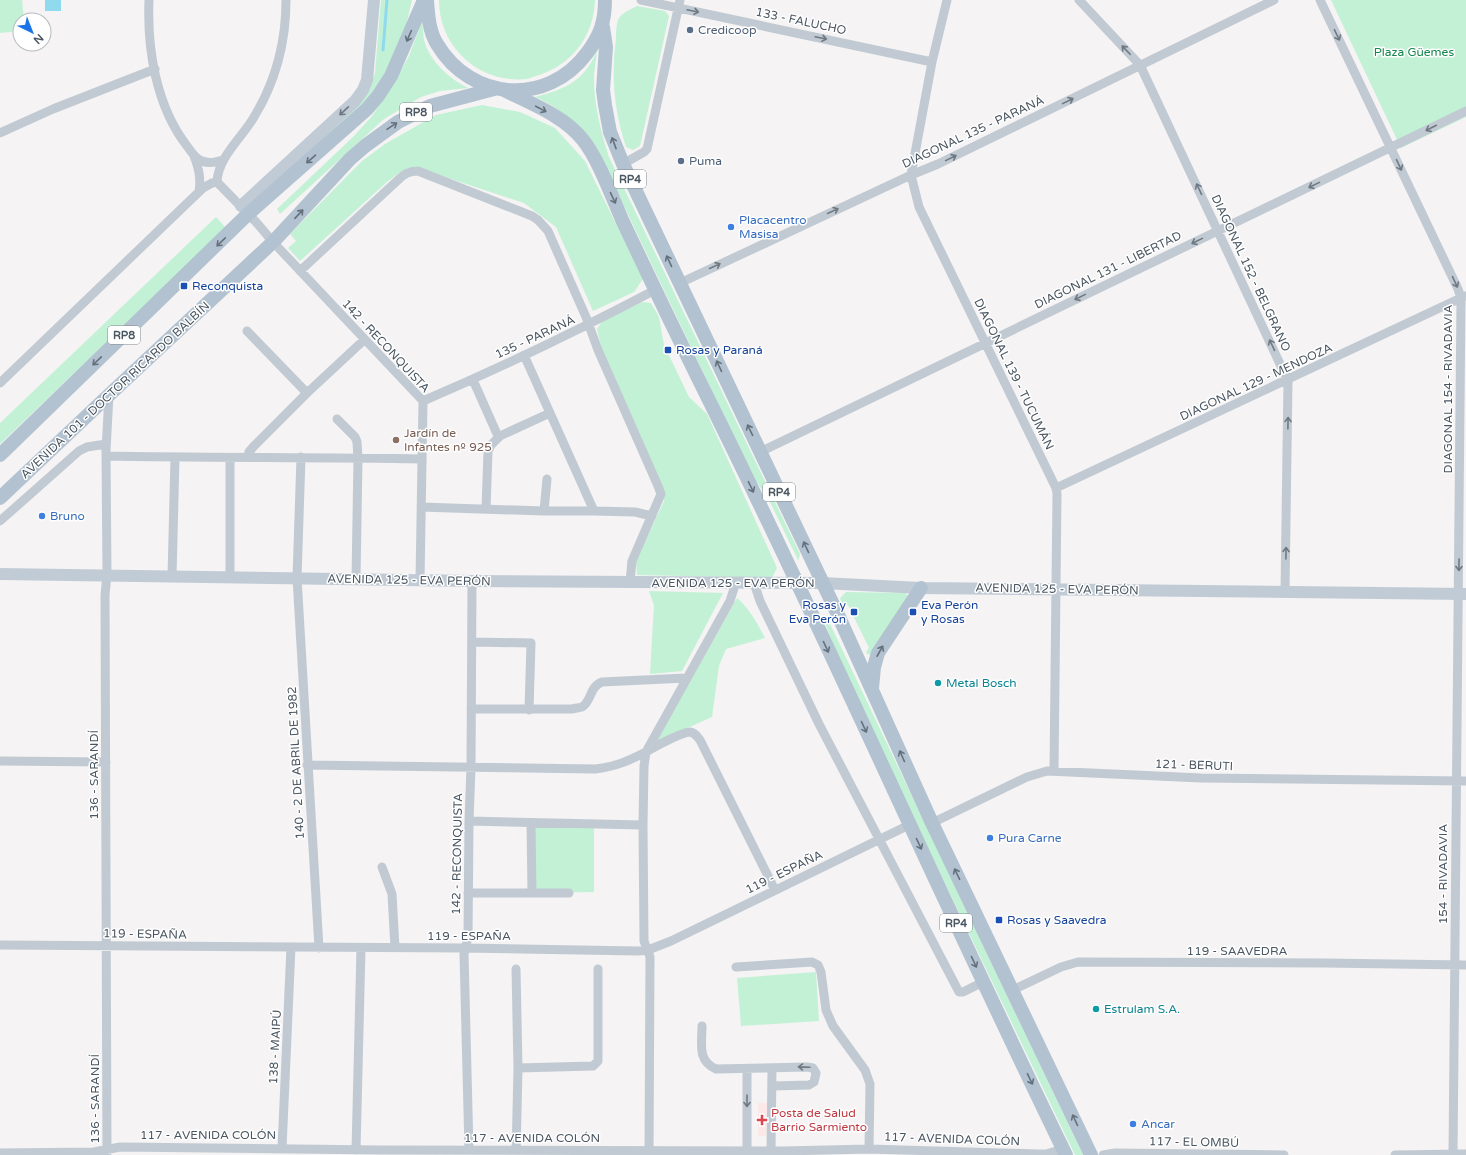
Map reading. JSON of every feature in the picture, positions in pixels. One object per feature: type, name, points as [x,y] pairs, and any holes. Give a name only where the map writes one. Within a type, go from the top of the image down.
[{"type":"main road","name":"RP8","points":[[0,455],[245,210],[351,124],[367,109],[378,96],[391,76],[426,0]]},
{"type":"main road","name":"RP4","points":[[426,0],[428,19],[436,43],[451,64],[471,79],[500,90],[557,117],[583,140],[596,163],[655,290],[710,401],[1064,1152]]},
{"type":"main road","name":"RP4","points":[[605,0],[604,21],[606,48],[603,90],[610,132],[623,164],[872,688],[932,823],[1091,1155]]},
{"type":"main road","points":[[604,21],[612,0]]},
{"type":"main road","name":"RP4","points":[[500,90],[526,90],[546,85],[564,76],[580,63],[592,47],[604,21]]},
{"type":"main road","name":"AVENIDA 101 - DOCTOR RICARDO BALBÍN","points":[[0,498],[108,395],[273,242],[350,159],[379,135],[404,119],[430,106],[500,90]]},
{"type":"main road","points":[[872,688],[874,667],[878,653],[921,588]]},
{"type":"street","points":[[149,0],[151,49],[155,69],[165,106],[180,138],[193,155],[200,172],[201,180],[199,192]]},
{"type":"street","points":[[0,382],[199,192],[208,185],[217,182],[220,166],[223,160],[254,118],[271,84],[282,48],[286,0]]},
{"type":"street","points":[[245,210],[355,101],[363,90],[369,69],[374,0]]},
{"type":"street","name":"133 - FALUCHO","points":[[641,0],[679,4],[932,62]]},
{"type":"street","name":"DIAGONAL 139 - TUCUMÁN","points":[[946,0],[932,62],[910,175],[918,207],[1056,488],[1054,771]]},
{"type":"street","name":"DIAGONAL 152 - BELGRANO","points":[[1079,0],[1140,65],[1288,380],[1285,592]]},
{"type":"street","name":"DIAGONAL 135 - PARANÁ","points":[[680,283],[910,175],[938,164],[1274,0]]},
{"type":"street","name":"DIAGONAL 154 - RIVADAVIA","points":[[1320,0],[1463,297],[1462,594]]},
{"type":"street","points":[[623,164],[647,149],[679,4]]},
{"type":"street","points":[[0,133],[53,109],[155,69]]},
{"type":"street","name":"DIAGONAL 131 - LIBERTAD","points":[[760,452],[1466,111]]},
{"type":"street","points":[[193,155],[201,161],[208,163],[223,160]]},
{"type":"street","points":[[300,271],[398,180],[405,174],[412,171],[532,216],[538,220],[548,231],[589,324],[598,350],[658,486],[660,494],[632,561],[630,582]]},
{"type":"street","name":"142 - RECONQUISTA","points":[[217,182],[245,210],[364,340],[423,401],[420,580]]},
{"type":"street","name":"135 - PARANÁ","points":[[423,401],[473,380],[589,324],[655,290]]},
{"type":"street","name":"DIAGONAL 129 - MENDOZA","points":[[1056,488],[1463,297]]},
{"type":"street","points":[[247,331],[307,393]]},
{"type":"street","points":[[248,457],[249,452],[254,446],[307,393],[364,340]]},
{"type":"street","points":[[524,355],[594,510]]},
{"type":"street","points":[[473,380],[497,434],[500,436]]},
{"type":"street","name":"136 - SARANDÍ","points":[[108,395],[106,444],[108,1152]]},
{"type":"street","points":[[486,509],[488,451],[490,444],[500,436],[550,413]]},
{"type":"street","points":[[337,419],[355,437],[357,442],[356,579]]},
{"type":"street","points":[[0,521],[79,450],[106,444]]},
{"type":"street","points":[[106,456],[174,458],[301,457],[422,459]]},
{"type":"street","name":"140 - 2 DE ABRIL DE 1982","points":[[301,457],[297,578],[319,948]]},
{"type":"street","points":[[172,577],[174,458]]},
{"type":"street","points":[[230,458],[230,578]]},
{"type":"street","points":[[544,511],[547,479]]},
{"type":"street","points":[[421,507],[544,511],[594,510],[635,512],[652,516]]},
{"type":"street","name":"AVENIDA 125 - EVA PERÓN","points":[[0,574],[472,581],[822,583],[921,588],[1462,594]]},
{"type":"street","name":"142 - RECONQUISTA","points":[[469,1150],[464,954],[468,937],[472,581]]},
{"type":"street","points":[[649,1152],[650,957],[644,942],[643,826],[644,766],[646,752],[730,601],[736,582]]},
{"type":"street","points":[[754,583],[760,601],[819,724],[959,992],[963,992],[984,982]]},
{"type":"street","name":"154 - RIVADAVIA","points":[[1453,1154],[1456,781],[1462,594]]},
{"type":"street","points":[[472,642],[531,643],[529,710]]},
{"type":"street","points":[[471,709],[572,709],[582,707],[596,684],[602,682],[686,678]]},
{"type":"street","points":[[307,765],[608,768],[620,764],[689,732],[695,734],[700,740],[775,890]]},
{"type":"street","points":[[0,761],[106,762]]},
{"type":"street","name":"121 - BERUTI","points":[[932,823],[1027,777],[1042,772],[1054,771],[1201,778],[1466,781]]},
{"type":"street","points":[[469,822],[643,826]]},
{"type":"street","points":[[531,823],[532,893]]},
{"type":"street","name":"119 - ESPAÑA","points":[[0,945],[648,950],[671,941],[909,825]]},
{"type":"street","points":[[382,867],[392,894],[395,948]]},
{"type":"street","points":[[468,893],[569,893]]},
{"type":"street","name":"138 - MAIPÚ","points":[[282,1148],[291,948]]},
{"type":"street","points":[[356,1150],[361,948]]},
{"type":"street","points":[[736,967],[812,962],[818,965],[821,972],[826,1010],[833,1026],[865,1070],[870,1084],[869,1149]]},
{"type":"street","name":"119 - SAAVEDRA","points":[[1013,990],[1061,967],[1078,962],[1466,965]]},
{"type":"street","points":[[518,1068],[592,1066],[596,1064],[598,1061],[598,969]]},
{"type":"street","points":[[516,970],[518,1068],[516,1153]]},
{"type":"street","points":[[702,1026],[702,1054],[704,1062],[716,1069],[810,1067],[815,1070],[816,1076],[814,1082],[809,1084],[772,1086]]},
{"type":"street","points":[[771,1151],[772,1068]]},
{"type":"street","points":[[747,1069],[747,1150]]},
{"type":"street","name":"117 - AVENIDA COLÓN","points":[[0,1153],[108,1152],[120,1147],[248,1152],[282,1148],[356,1150],[380,1153],[469,1150],[516,1153],[747,1150],[783,1153],[869,1149],[917,1153],[1046,1154],[1064,1152]]},
{"type":"street","name":"117 - EL OMBÚ","points":[[1103,1155],[1115,1153],[1284,1155]]},
{"type":"street","points":[[1396,1155],[1466,1154]]},
{"type":"shaded area","name":"Posta de Salud Barrio Sarmiento","points":[[758,1103],[767,1103],[766,1136],[758,1136]]},
{"type":"green space","points":[[0,0],[22,0],[23,12],[12,12],[12,32],[0,33]]},
{"type":"green space","points":[[381,0],[412,0],[406,26],[391,64],[363,106],[260,198],[369,89],[375,73]]},
{"type":"green space","points":[[439,0],[595,0],[591,25],[586,36],[571,56],[562,64],[539,75],[527,79],[510,79],[493,76],[479,69],[465,59],[454,47],[446,33],[441,17]]},
{"type":"green space","name":"Plaza Güemes","points":[[1331,0],[1466,0],[1466,117],[1401,148]]},
{"type":"green space","points":[[637,6],[665,11],[669,16],[640,146],[633,150],[626,147],[616,107],[614,67],[618,20],[624,13]]},
{"type":"green space","points":[[422,21],[424,40],[431,55],[447,74],[468,88],[440,91],[421,97],[384,119],[280,214],[277,209],[354,136],[372,116],[394,83],[409,56]]},
{"type":"green space","points":[[597,51],[594,76],[595,99],[609,157],[800,554],[798,560],[770,502],[752,475],[602,160],[574,123],[557,109],[535,97],[565,87],[580,77],[592,61]]},
{"type":"green space","points":[[482,105],[520,112],[555,128],[585,161],[643,279],[634,292],[593,311],[556,227],[524,203],[415,167],[399,173],[388,181],[300,261],[288,248],[296,241],[290,234],[362,161],[385,144],[436,115]]},
{"type":"green space","points":[[216,217],[226,228],[0,444],[0,423]]},
{"type":"green space","points":[[642,302],[651,303],[659,317],[664,345],[689,397],[707,414],[777,568],[772,578],[637,575],[636,561],[664,501],[661,487],[602,350],[597,329],[603,320]]},
{"type":"green space","points":[[649,591],[723,593],[682,671],[650,674],[654,605]]},
{"type":"green space","points":[[846,592],[905,593],[908,596],[872,655],[867,654],[866,652],[869,648],[848,605],[842,603],[840,598]]},
{"type":"green space","points":[[737,598],[742,602],[756,622],[765,638],[726,649],[719,666],[712,717],[656,742]]},
{"type":"green space","points":[[826,621],[830,624],[1083,1155],[1075,1155],[844,672],[826,626]]},
{"type":"green space","points":[[531,823],[594,825],[594,892],[532,893]]},
{"type":"green space","points":[[816,972],[819,1021],[741,1026],[737,978]]},
{"type":"water","points":[[45,0],[61,0],[61,11],[45,11]]},
{"type":"waterway","points":[[383,50],[387,0]]},
{"type":"place","name":"Credicoop","points":[[690,30]]},
{"type":"place","name":"Puma","points":[[681,161]]},
{"type":"place","name":"Placacentro Masisa","points":[[731,227]]},
{"type":"place","name":"Reconquista","points":[[184,286]]},
{"type":"place","name":"Rosas y Paraná","points":[[668,350]]},
{"type":"place","name":"Jardín de Infantes nº 925","points":[[396,440]]},
{"type":"place","name":"Bruno","points":[[42,516]]},
{"type":"place","name":"Rosas y Eva Perón","points":[[854,612]]},
{"type":"place","name":"Eva Perón y Rosas","points":[[913,612]]},
{"type":"place","name":"Metal Bosch","points":[[938,683]]},
{"type":"place","name":"Pura Carne","points":[[990,838]]},
{"type":"place","name":"Rosas y Saavedra","points":[[999,920]]},
{"type":"place","name":"Estrulam S.A.","points":[[1096,1009]]},
{"type":"place","name":"Posta de Salud Barrio Sarmiento","points":[[762,1120]]},
{"type":"place","name":"Ancar","points":[[1133,1124]]}]
